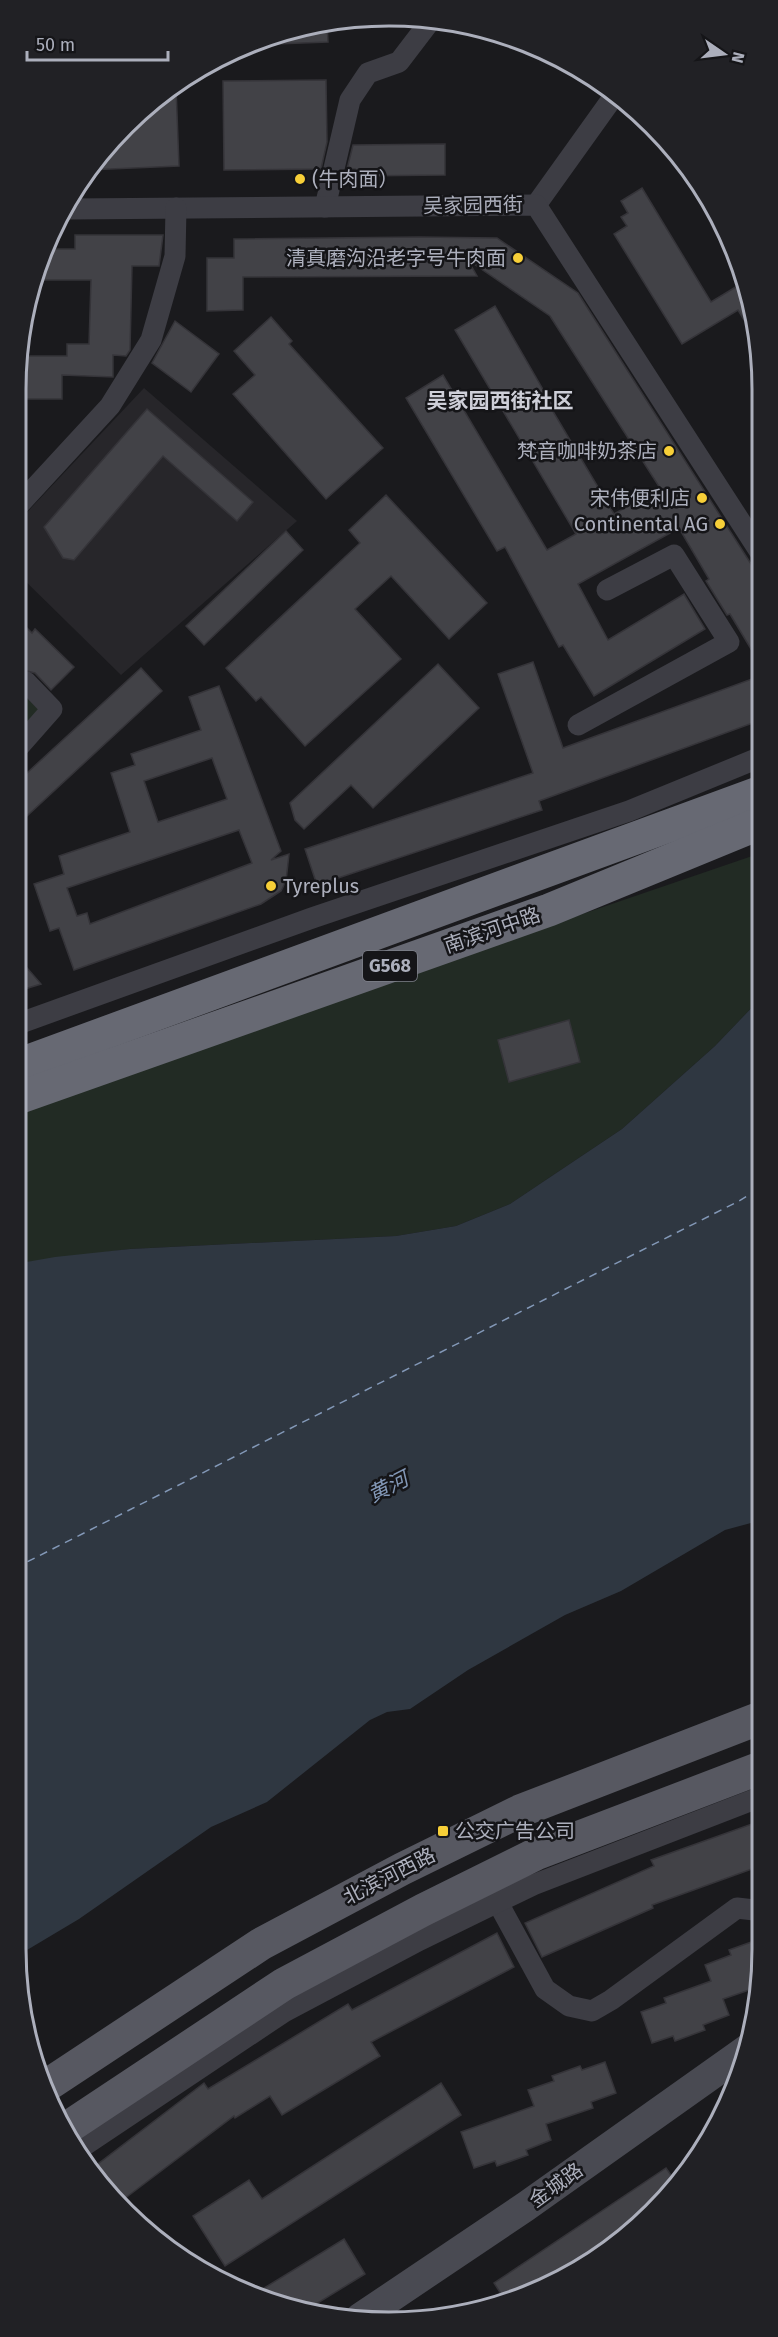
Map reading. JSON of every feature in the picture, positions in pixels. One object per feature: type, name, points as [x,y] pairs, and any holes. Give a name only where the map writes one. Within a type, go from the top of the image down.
[{"type":"highway","name":"南滨河中路","points":[[26,1062],[752,795]]},
{"type":"highway","name":"南滨河中路","points":[[26,1094],[549,910],[752,827]]},
{"type":"main road","name":"北滨河西路","points":[[51,2082],[261,1944],[402,1869],[520,1811],[752,1721]]},
{"type":"main road","points":[[71,2125],[284,1983],[491,1891],[538,1853],[752,1771]]},
{"type":"street","points":[[324,207],[350,100],[368,73],[399,62],[425,28]]},
{"type":"street","points":[[536,205],[610,101]]},
{"type":"street","name":"吴家园西街","points":[[73,209],[536,205],[752,540]]},
{"type":"street","points":[[26,496],[110,406],[151,340],[175,256],[176,208]]},
{"type":"street","points":[[579,725],[729,642],[674,555],[607,590]]},
{"type":"street","points":[[26,689],[52,710],[26,739]]},
{"type":"street","points":[[26,1021],[312,918],[629,811],[752,761]]},
{"type":"street","points":[[84,2145],[284,2012],[491,1891],[533,1885],[752,1800]]},
{"type":"street","points":[[491,1891],[545,1989],[569,2006],[592,2011],[611,2000],[737,1908],[752,1910]]},
{"type":"street","name":"金城路","points":[[370,2311],[525,2207],[735,2058]]},
{"type":"shaded area","points":[[144,388],[297,521],[121,675],[26,582],[26,513]]},
{"type":"shaded area","points":[[26,697],[43,714],[26,732]]},
{"type":"shaded area","points":[[752,856],[752,1007],[715,1046],[622,1129],[510,1204],[456,1226],[396,1236],[130,1249],[26,1263],[26,1110],[410,973]]},
{"type":"water","name":"黄河","points":[[752,1007],[752,1523],[725,1530],[621,1591],[565,1615],[468,1670],[410,1709],[387,1712],[370,1720],[267,1802],[211,1827],[79,1919],[26,1951],[26,1262],[130,1249],[396,1236],[456,1226],[510,1204],[622,1129],[715,1046]]},
{"type":"building","points":[[327,31],[328,42],[276,44],[318,32]]},
{"type":"building","points":[[326,80],[327,142],[321,169],[224,170],[223,81]]},
{"type":"building","points":[[176,95],[179,166],[100,169],[132,132]]},
{"type":"building","points":[[445,144],[445,175],[355,176],[355,169],[347,169],[353,145]]},
{"type":"building","points":[[642,188],[711,302],[737,286],[747,325],[738,310],[682,344],[614,234],[627,226],[621,217],[628,213],[621,201]]},
{"type":"building","points":[[75,235],[163,235],[159,266],[132,266],[130,350],[126,356],[113,355],[113,377],[62,375],[62,399],[26,399],[27,356],[67,356],[67,344],[89,344],[91,280],[43,280],[53,249],[75,249]]},
{"type":"building","points":[[497,238],[578,293],[752,565],[752,651],[730,614],[727,615],[706,581],[709,579],[679,528],[578,584],[608,640],[684,594],[705,629],[594,696],[563,645],[559,647],[505,547],[497,551],[406,398],[443,375],[547,550],[576,534],[455,330],[495,306],[553,407],[551,408],[614,514],[660,488],[550,316],[468,260],[477,276],[243,277],[243,310],[207,311],[207,258],[234,258],[234,239]]},
{"type":"building","points":[[271,317],[292,341],[289,344],[383,448],[326,499],[233,394],[255,375],[234,351]]},
{"type":"building","points":[[175,321],[219,354],[191,392],[152,363]]},
{"type":"building","points":[[147,409],[253,502],[237,521],[163,456],[74,560],[63,558],[44,527]]},
{"type":"building","points":[[386,495],[487,603],[449,639],[391,576],[355,609],[401,659],[305,746],[261,697],[256,701],[226,668],[360,543],[349,530]]},
{"type":"building","points":[[286,531],[303,550],[204,645],[186,626]]},
{"type":"building","points":[[26,627],[32,633],[35,629],[74,667],[51,690],[35,673],[26,671]]},
{"type":"building","points":[[533,662],[563,748],[752,679],[752,723],[539,801],[542,810],[317,885],[305,849],[533,773],[498,674]]},
{"type":"building","points":[[438,664],[479,708],[373,808],[351,785],[304,829],[295,820],[290,803]]},
{"type":"building","points":[[141,668],[162,691],[26,817],[26,774]]},
{"type":"building","points":[[219,686],[281,851],[271,860],[289,854],[286,881],[281,891],[261,904],[74,970],[59,928],[50,931],[34,884],[64,874],[59,856],[130,832],[111,773],[135,765],[131,754],[201,730],[189,697]],"holes":[[[212,758],[227,799],[158,822],[144,781]],[[239,830],[252,863],[90,924],[87,913],[77,916],[67,888]]]},
{"type":"building","points":[[26,967],[41,984],[26,989]]},
{"type":"building","points":[[569,1020],[580,1062],[509,1082],[498,1040]]},
{"type":"building","points":[[752,1824],[752,1869],[652,1905],[653,1908],[542,1957],[525,1923],[654,1866],[651,1860]]},
{"type":"building","points":[[497,1933],[514,1967],[371,2042],[380,2056],[282,2115],[270,2096],[235,2118],[234,2116],[125,2198],[98,2164],[204,2083],[208,2089],[348,2004],[352,2010]]},
{"type":"building","points":[[752,1942],[750,1990],[723,1999],[729,2015],[703,2025],[705,2030],[675,2041],[673,2036],[652,2043],[641,2012],[666,2003],[664,1998],[711,1981],[705,1965],[731,1955],[729,1950]]},
{"type":"building","points":[[605,2062],[616,2093],[591,2102],[593,2108],[546,2124],[551,2140],[526,2150],[528,2155],[497,2166],[495,2161],[474,2168],[461,2132],[534,2106],[528,2090],[554,2081],[552,2076],[580,2066],[582,2070]]},
{"type":"building","points":[[441,2083],[461,2115],[225,2266],[193,2216],[249,2180],[262,2199]]},
{"type":"building","points":[[666,2168],[672,2176],[629,2221],[571,2263],[528,2284],[501,2294],[494,2283]]},
{"type":"building","points":[[344,2239],[365,2274],[316,2304],[263,2289]]},
{"type":"ferry route","points":[[26,1562],[752,1193]]},
{"type":"place","name":"(牛肉面）","points":[[300,179]]},
{"type":"place","name":"清真磨沟沿老字号牛肉面","points":[[518,258]]},
{"type":"place","name":"梵音咖啡奶茶店","points":[[669,451]]},
{"type":"place","name":"宋伟便利店","points":[[702,498]]},
{"type":"place","name":"Continental AG","points":[[720,524]]},
{"type":"place","name":"Tyreplus","points":[[271,886]]},
{"type":"place","name":"公交广告公司","points":[[443,1831]]},
{"type":"district","name":"吴家园西街社区","points":[[500,401]]}]
